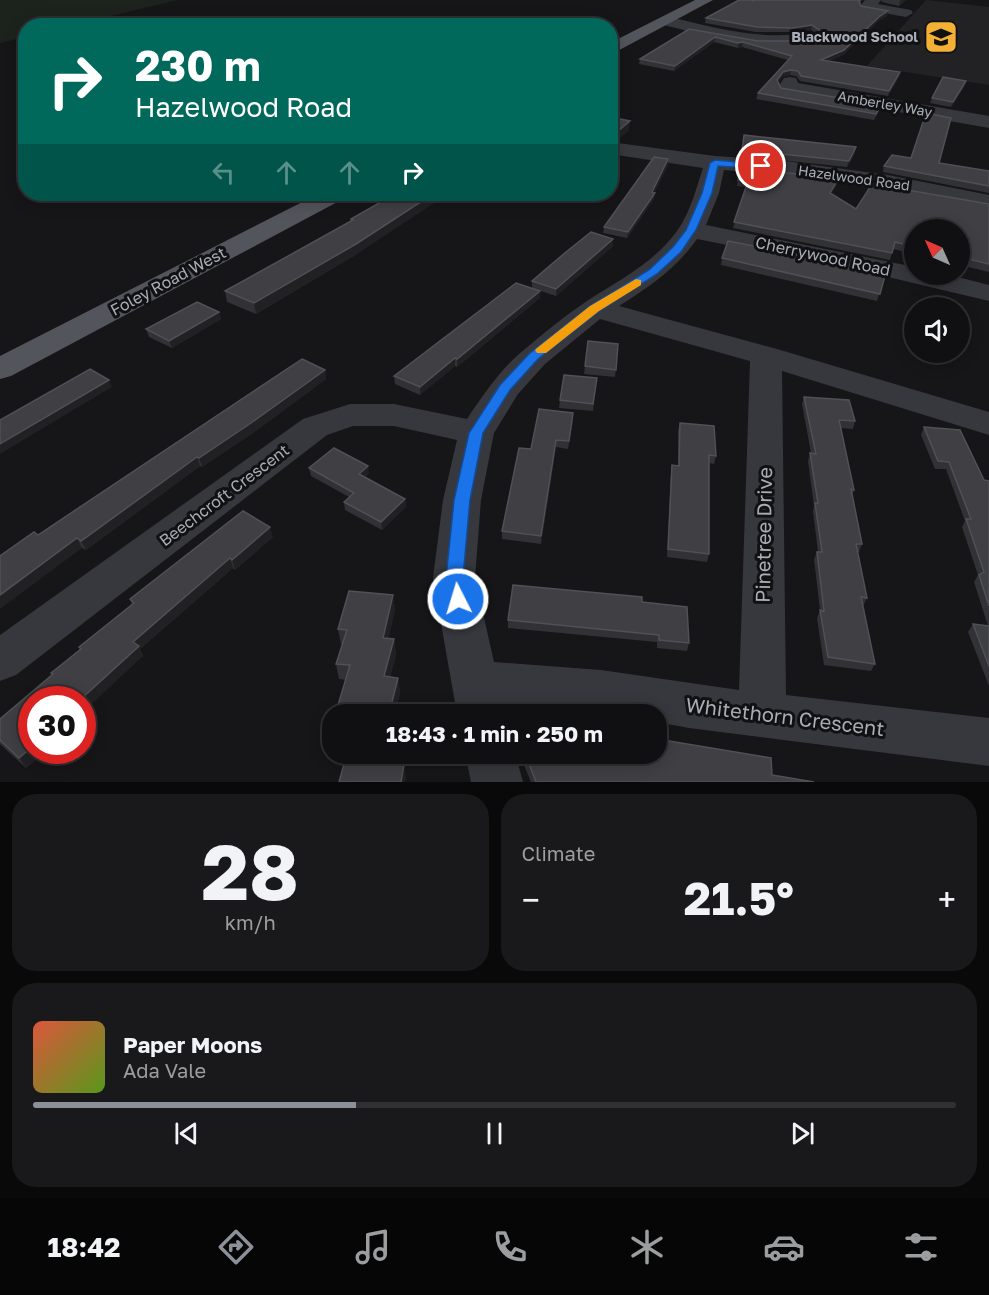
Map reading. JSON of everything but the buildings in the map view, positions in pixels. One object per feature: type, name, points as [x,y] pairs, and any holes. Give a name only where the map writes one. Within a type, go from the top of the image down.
[{"type":"main road","points":[[618,46],[706,0]]},
{"type":"main road","name":"Foley Road West","points":[[0,369],[322,201]]},
{"type":"street","points":[[874,0],[867,6],[906,13]]},
{"type":"street","points":[[665,21],[758,40],[808,42]]},
{"type":"street","name":"Amberley Way","points":[[790,82],[787,87],[989,122]]},
{"type":"street","name":"Hazelwood Road","points":[[618,149],[715,163],[784,168],[888,182],[989,202]]},
{"type":"street","points":[[477,698],[454,578],[462,500],[476,433],[505,388],[534,357],[595,309],[653,272],[677,249],[691,230],[707,193],[715,163]]},
{"type":"street","name":"Cherrywood Road","points":[[691,230],[888,269],[989,293]]},
{"type":"street","points":[[595,309],[766,356],[989,424]]},
{"type":"street","name":"Pinetree Drive","points":[[762,714],[766,356]]},
{"type":"street","name":"Beechcroft Crescent","points":[[0,661],[315,427],[350,415],[394,415],[476,433]]},
{"type":"street","name":"Whitethorn Crescent","points":[[477,698],[601,691],[689,706],[989,742]]},
{"type":"street","points":[[493,764],[497,782]]},
{"type":"shaded area","points":[[0,0],[178,0],[102,18],[18,18],[18,39],[0,43]]},
{"type":"shaded area","name":"Blackwood School","points":[[926,0],[989,7],[989,85],[867,66]]},
{"type":"slow traffic","points":[[542,350],[595,309],[636,282]]},
{"type":"place","name":"Blackwood School","points":[[941,37]]},
{"type":"route","points":[[458,599],[454,578],[462,500],[476,433],[505,388],[534,357],[595,309],[653,272],[677,249],[691,230],[707,193],[715,163],[761,166]]}]
